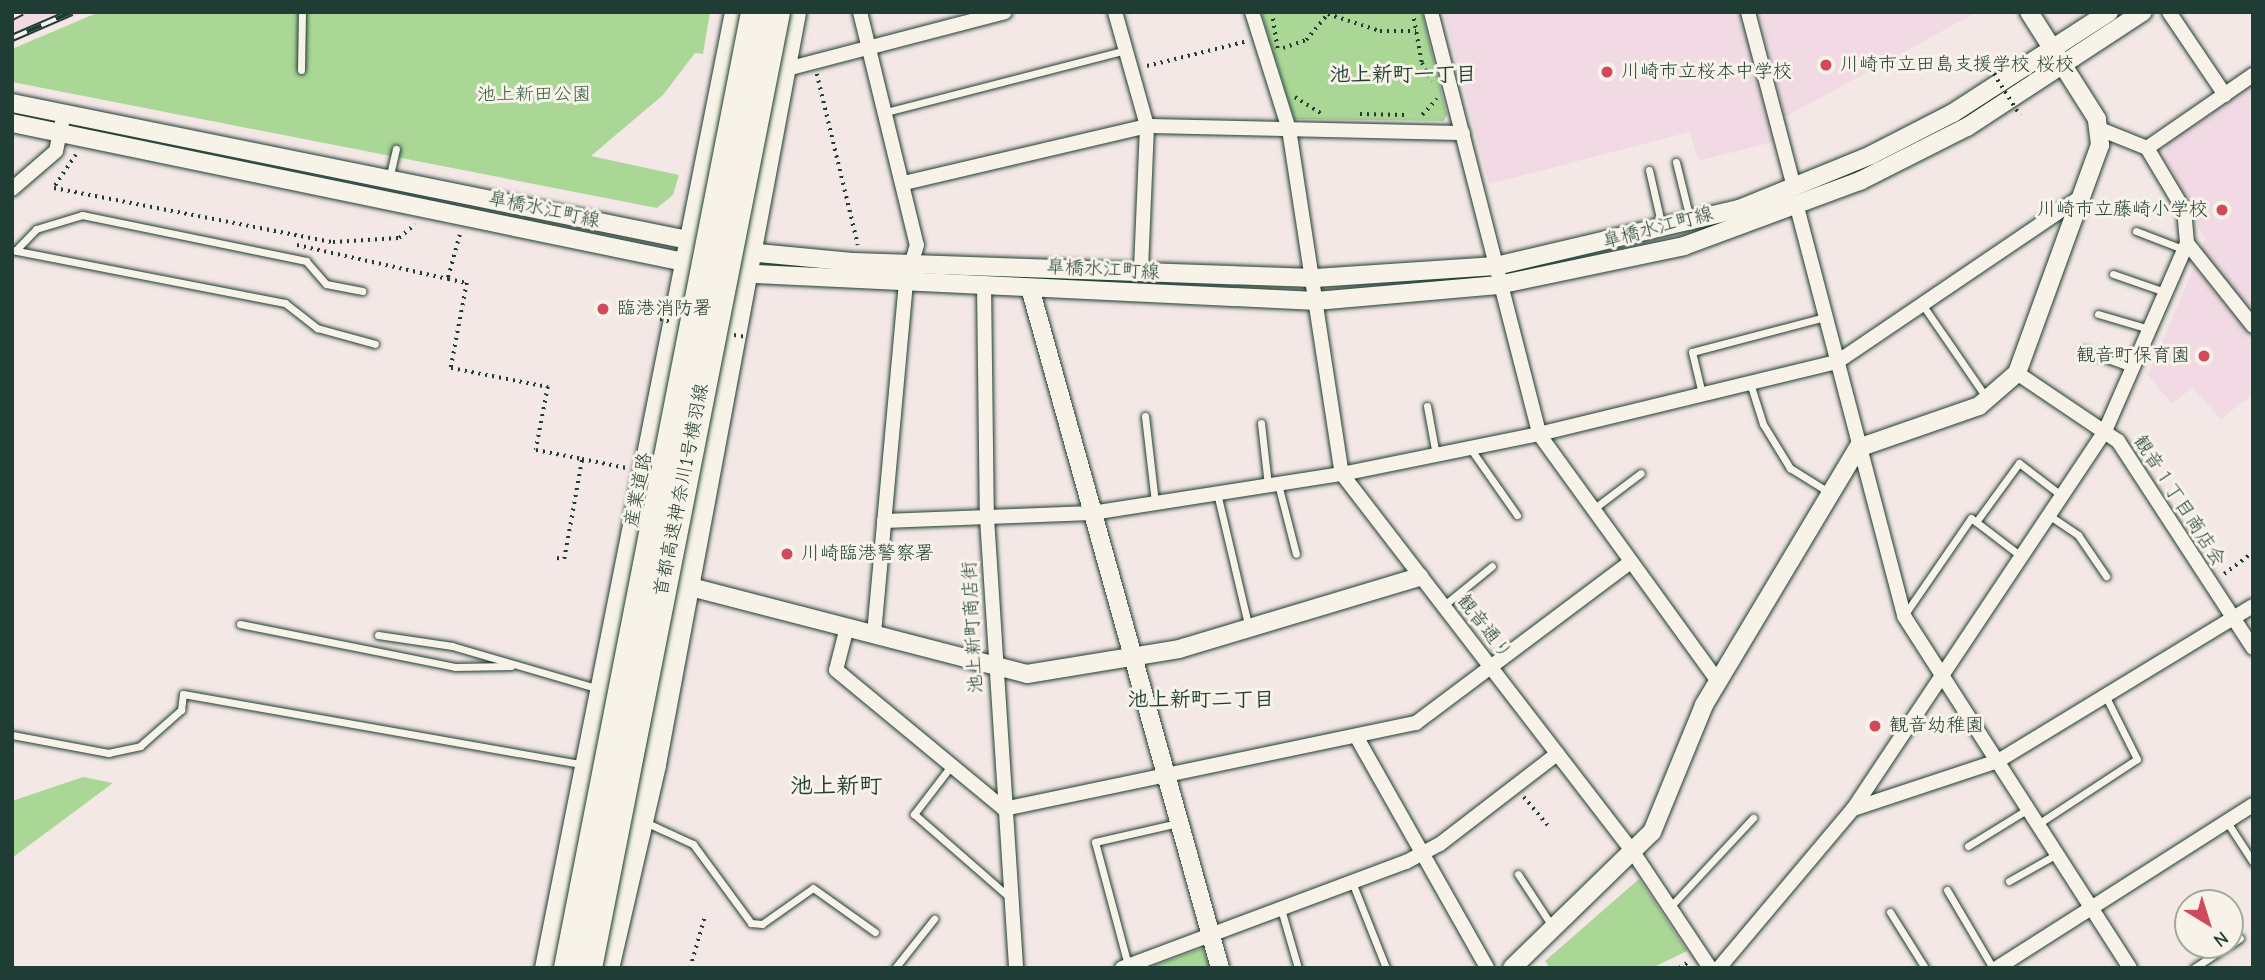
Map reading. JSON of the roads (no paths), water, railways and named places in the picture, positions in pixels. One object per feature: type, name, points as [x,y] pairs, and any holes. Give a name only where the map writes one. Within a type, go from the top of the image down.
[{"type":"highway","name":"首都高速神奈川1号横羽線","points":[[567,968],[754,12]]},
{"type":"highway","name":"首都高速神奈川1号横羽線","points":[[589,968],[777,12]]},
{"type":"main road","name":"産業道路","points":[[546,968],[736,12]]},
{"type":"main road","points":[[607,968],[641,821],[683,585],[748,265],[794,12]]},
{"type":"street","points":[[860,12],[904,183],[916,263],[906,282],[874,633]]},
{"type":"street","points":[[783,70],[1005,12]]},
{"type":"street","points":[[1115,12],[1147,126],[1141,271]]},
{"type":"street","name":"観音通り","points":[[1252,12],[1289,129],[1315,278],[1316,301],[1342,474],[1633,852],[1710,968]]},
{"type":"street","points":[[1432,12],[1496,266],[1498,285],[1539,434],[1629,563],[1718,681]]},
{"type":"street","points":[[1748,12],[1794,187]]},
{"type":"street","points":[[1719,968],[1853,809],[1944,677],[2105,431],[2185,246],[2184,210],[2147,148],[2100,130],[2029,12]]},
{"type":"street","name":"皐橋水江町線","points":[[748,265],[916,263],[1315,278],[1496,266],[1663,231],[1794,187],[1953,113],[2053,51],[2109,12]]},
{"type":"street","name":"皐橋水江町線","points":[[12,103],[389,180],[748,265],[906,282],[1316,301],[1498,285],[1684,246],[1797,207],[1934,145],[2064,69],[2143,12]]},
{"type":"street","points":[[2169,12],[2225,95]]},
{"type":"street","points":[[2147,148],[2253,75]]},
{"type":"street","points":[[12,189],[39,172],[56,151],[64,114]]},
{"type":"street","name":"皐橋水江町線","points":[[12,123],[688,251]]},
{"type":"street","points":[[904,183],[1147,126],[1463,133]]},
{"type":"street","points":[[1512,968],[1633,852],[1661,815],[1718,681],[1858,448],[1989,400],[2017,373],[2079,198],[2100,130]]},
{"type":"street","points":[[884,521],[1092,513],[1342,474],[1539,434],[1837,362],[2079,198]]},
{"type":"street","points":[[1797,207],[1904,616],[2130,968]]},
{"type":"street","points":[[2185,246],[2253,326]]},
{"type":"street","name":"池上新町商店街","points":[[984,284],[987,518],[994,666],[1016,968]]},
{"type":"street","points":[[1030,288],[1220,968]]},
{"type":"street","name":"観音１丁目商店会","points":[[2017,373],[2105,431],[2253,648]]},
{"type":"street","points":[[847,627],[836,670],[1004,808],[1416,723],[1629,563]]},
{"type":"street","points":[[683,585],[994,666],[1047,673],[1134,659],[1250,628],[1419,577]]},
{"type":"street","points":[[1853,809],[1998,761],[2235,621],[2253,606]]},
{"type":"street","points":[[1356,736],[1487,968]]},
{"type":"street","points":[[1125,967],[1352,883],[1421,853],[1557,754]]},
{"type":"street","points":[[1995,968],[2093,910],[2253,805]]},
{"type":"lane","points":[[301,70],[302,12]]},
{"type":"lane","points":[[886,112],[1126,49]]},
{"type":"lane","points":[[389,180],[396,149]]},
{"type":"lane","points":[[1676,162],[1690,223]]},
{"type":"lane","points":[[1649,170],[1663,231]]},
{"type":"lane","points":[[13,249],[36,229],[82,215],[306,261],[326,284],[362,291]]},
{"type":"lane","points":[[2136,231],[2185,246]]},
{"type":"lane","points":[[13,249],[285,303],[317,328],[376,344]]},
{"type":"lane","points":[[2113,274],[2165,292]]},
{"type":"lane","points":[[1922,304],[1989,400]]},
{"type":"lane","points":[[2098,314],[2149,330]]},
{"type":"lane","points":[[1702,395],[1692,352],[1825,317]]},
{"type":"lane","points":[[2083,350],[2132,368]]},
{"type":"lane","points":[[1750,383],[1763,424],[1790,468],[1830,494]]},
{"type":"lane","points":[[1427,406],[1436,455]]},
{"type":"lane","points":[[1145,416],[1155,503]]},
{"type":"lane","points":[[1261,423],[1273,484],[1296,554]]},
{"type":"lane","points":[[1470,448],[1517,515]]},
{"type":"lane","points":[[1976,522],[2019,463],[2063,496]]},
{"type":"lane","points":[[1592,510],[1641,473]]},
{"type":"lane","points":[[1217,493],[1250,628]]},
{"type":"lane","points":[[2050,516],[2078,535],[2106,576]]},
{"type":"lane","points":[[1904,616],[1971,518],[2022,557]]},
{"type":"lane","points":[[1443,606],[1492,566]]},
{"type":"lane","points":[[240,624],[455,667],[511,666]]},
{"type":"lane","points":[[378,635],[452,646],[511,666],[600,690]]},
{"type":"lane","points":[[12,735],[107,753],[140,746],[181,710],[183,694],[585,766]]},
{"type":"lane","points":[[2038,824],[2137,759],[2106,697]]},
{"type":"lane","points":[[951,765],[914,814],[1010,897]]},
{"type":"lane","points":[[1968,846],[2028,809]]},
{"type":"lane","points":[[1670,907],[1753,818]]},
{"type":"lane","points":[[641,821],[693,844],[751,923],[762,924],[813,888],[874,932]]},
{"type":"lane","points":[[2227,822],[2253,862]]},
{"type":"lane","points":[[1125,967],[1095,842],[1179,823]]},
{"type":"lane","points":[[2009,881],[2057,854]]},
{"type":"lane","points":[[1518,874],[1554,928]]},
{"type":"lane","points":[[1352,883],[1386,968]]},
{"type":"lane","points":[[1947,890],[1995,968]]},
{"type":"lane","points":[[1281,909],[1298,968]]},
{"type":"lane","points":[[1890,912],[1925,968]]},
{"type":"lane","points":[[895,968],[934,919]]},
{"type":"railway","points":[[12,17],[22,12]]},
{"type":"railway","points":[[12,38],[72,12]]},
{"type":"place","name":"川崎市立田島支援学校 桜校","points":[[1826,65]]},
{"type":"place","name":"川崎市立桜本中学校","points":[[1607,72]]},
{"type":"place","name":"川崎市立藤崎小学校","points":[[2222,210]]},
{"type":"place","name":"臨港消防署","points":[[603,309]]},
{"type":"place","name":"観音町保育園","points":[[2204,356]]},
{"type":"place","name":"川崎臨港警察署","points":[[787,554]]},
{"type":"place","name":"観音幼稚園","points":[[1875,726]]},
{"type":"district","name":"池上新町一丁目","points":[[1403,74]]},
{"type":"district","name":"池上新町二丁目","points":[[1201,699]]},
{"type":"district","name":"池上新町","points":[[836,786]]},
{"type":"park label","name":"池上新田公園","points":[[534,95]]}]
